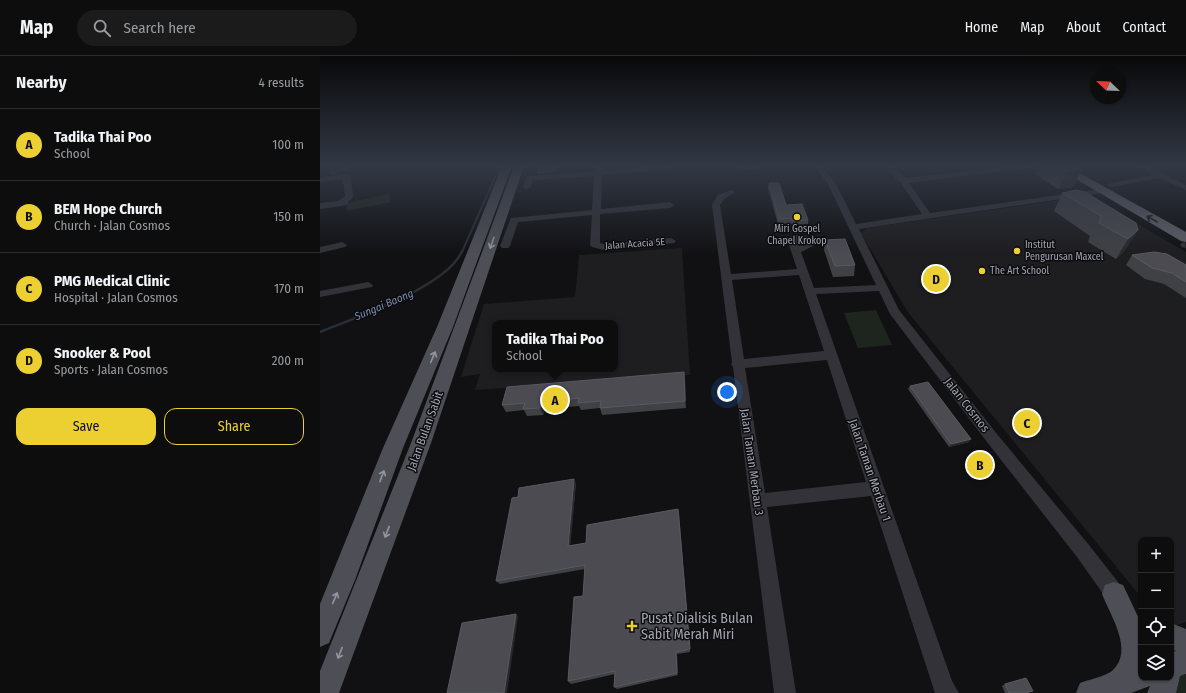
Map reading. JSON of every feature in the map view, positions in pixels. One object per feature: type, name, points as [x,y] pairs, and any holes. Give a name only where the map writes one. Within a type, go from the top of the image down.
[{"type":"highway","points":[[1127,196],[1186,243]]},
{"type":"highway","points":[[1133,196],[1186,226]]},
{"type":"main road","name":"Jalan Bulan Sabit","points":[[320,634],[343,580],[393,448],[445,327],[482,231],[500,196]]},
{"type":"main road","name":"Jalan Bulan Sabit","points":[[325,693],[421,443],[505,196]]},
{"type":"main road","points":[[1090,693],[1131,679],[1134,650],[1131,630],[1114,594]]},
{"type":"main road","points":[[1174,637],[1186,642]]},
{"type":"main road","points":[[1174,666],[1186,661]]},
{"type":"main road","points":[[1174,668],[1186,672]]},
{"type":"main road","points":[[1161,693],[1166,681]]},
{"type":"street","points":[[320,206],[342,203],[349,196]]},
{"type":"street","points":[[596,212],[597,196]]},
{"type":"street","name":"Jalan Taman Merbau 3","points":[[724,196],[716,205],[737,364],[785,693]]},
{"type":"street","name":"Jalan Cosmos","points":[[838,196],[894,311],[992,438],[1083,551],[1114,594],[1138,621]]},
{"type":"street","points":[[914,196],[928,217]]},
{"type":"street","points":[[854,227],[928,217],[1052,196]]},
{"type":"street","points":[[505,246],[514,220],[670,205]]},
{"type":"street","name":"Jalan Acacia 5E","points":[[596,212],[595,245],[671,241]]},
{"type":"street","points":[[320,250],[342,245]]},
{"type":"street","name":"Jalan Taman Merbau 1","points":[[796,251],[945,691]]},
{"type":"street","points":[[726,277],[802,272]]},
{"type":"street","points":[[320,294],[368,285]]},
{"type":"street","points":[[809,291],[882,288]]},
{"type":"street","points":[[737,364],[831,355]]},
{"type":"street","points":[[758,501],[876,488]]},
{"type":"shaded area","points":[[381,196],[389,196],[391,202],[347,211],[347,203]]},
{"type":"shaded area","points":[[1089,196],[1186,252],[1186,622],[1174,626],[1174,537],[1138,537],[1138,593],[907,311],[861,233],[867,228]]},
{"type":"shaded area","points":[[682,248],[690,375],[475,390],[480,374],[461,377],[484,304],[575,297],[579,255]]},
{"type":"shaded area","points":[[876,310],[892,345],[858,348],[844,313]]},
{"type":"shaded area","points":[[1186,675],[1186,693],[1171,693],[1176,676]]},
{"type":"building","points":[[773,196],[783,196],[786,205],[802,204],[808,220],[792,221],[791,218],[779,219]]},
{"type":"building","points":[[1067,196],[1091,196],[1136,223],[1138,230],[1128,239],[1099,223],[1101,216]]},
{"type":"building","points":[[845,239],[855,265],[835,266],[825,240]]},
{"type":"building","points":[[1154,252],[1167,254],[1186,265],[1186,282],[1172,273],[1152,268],[1132,255]]},
{"type":"building","points":[[684,372],[685,401],[600,408],[601,401],[578,403],[579,398],[541,402],[540,408],[523,409],[525,403],[502,405],[507,387]]},
{"type":"building","points":[[928,382],[971,439],[951,444],[910,386]]},
{"type":"building","name":"Pusat Dialisis Bulan Sabit Merah Miri","points":[[574,479],[568,546],[586,543],[587,525],[678,509],[690,649],[676,652],[677,673],[614,687],[615,671],[568,681],[574,597],[583,596],[585,565],[496,581],[512,498],[518,497],[519,488]]},
{"type":"building","points":[[516,614],[504,693],[447,693],[462,623]]},
{"type":"building","points":[[1026,678],[1033,691],[1025,693],[1009,693],[1005,684]]},
{"type":"waterway","name":"Sungai Baong","points":[[462,252],[487,196]]},
{"type":"waterway","name":"Sungai Baong","points":[[320,332],[377,309],[420,288],[439,277],[453,264],[462,251]]},
{"type":"place","name":"Miri Gospel Chapel Krokop","points":[[797,217]]},
{"type":"place","name":"Institut Pengurusan Maxcel","points":[[1017,251]]},
{"type":"place","name":"The Art School","points":[[982,271]]},
{"type":"place","name":"Snooker & Pool","points":[[936,279]]},
{"type":"place","name":"Tadika Thai Poo","points":[[555,400]]},
{"type":"place","name":"PMG Medical Clinic","points":[[1027,423]]},
{"type":"place","name":"BEM Hope Church","points":[[980,465]]},
{"type":"place","name":"Pusat Dialisis Bulan Sabit Merah Miri","points":[[632,626]]}]
